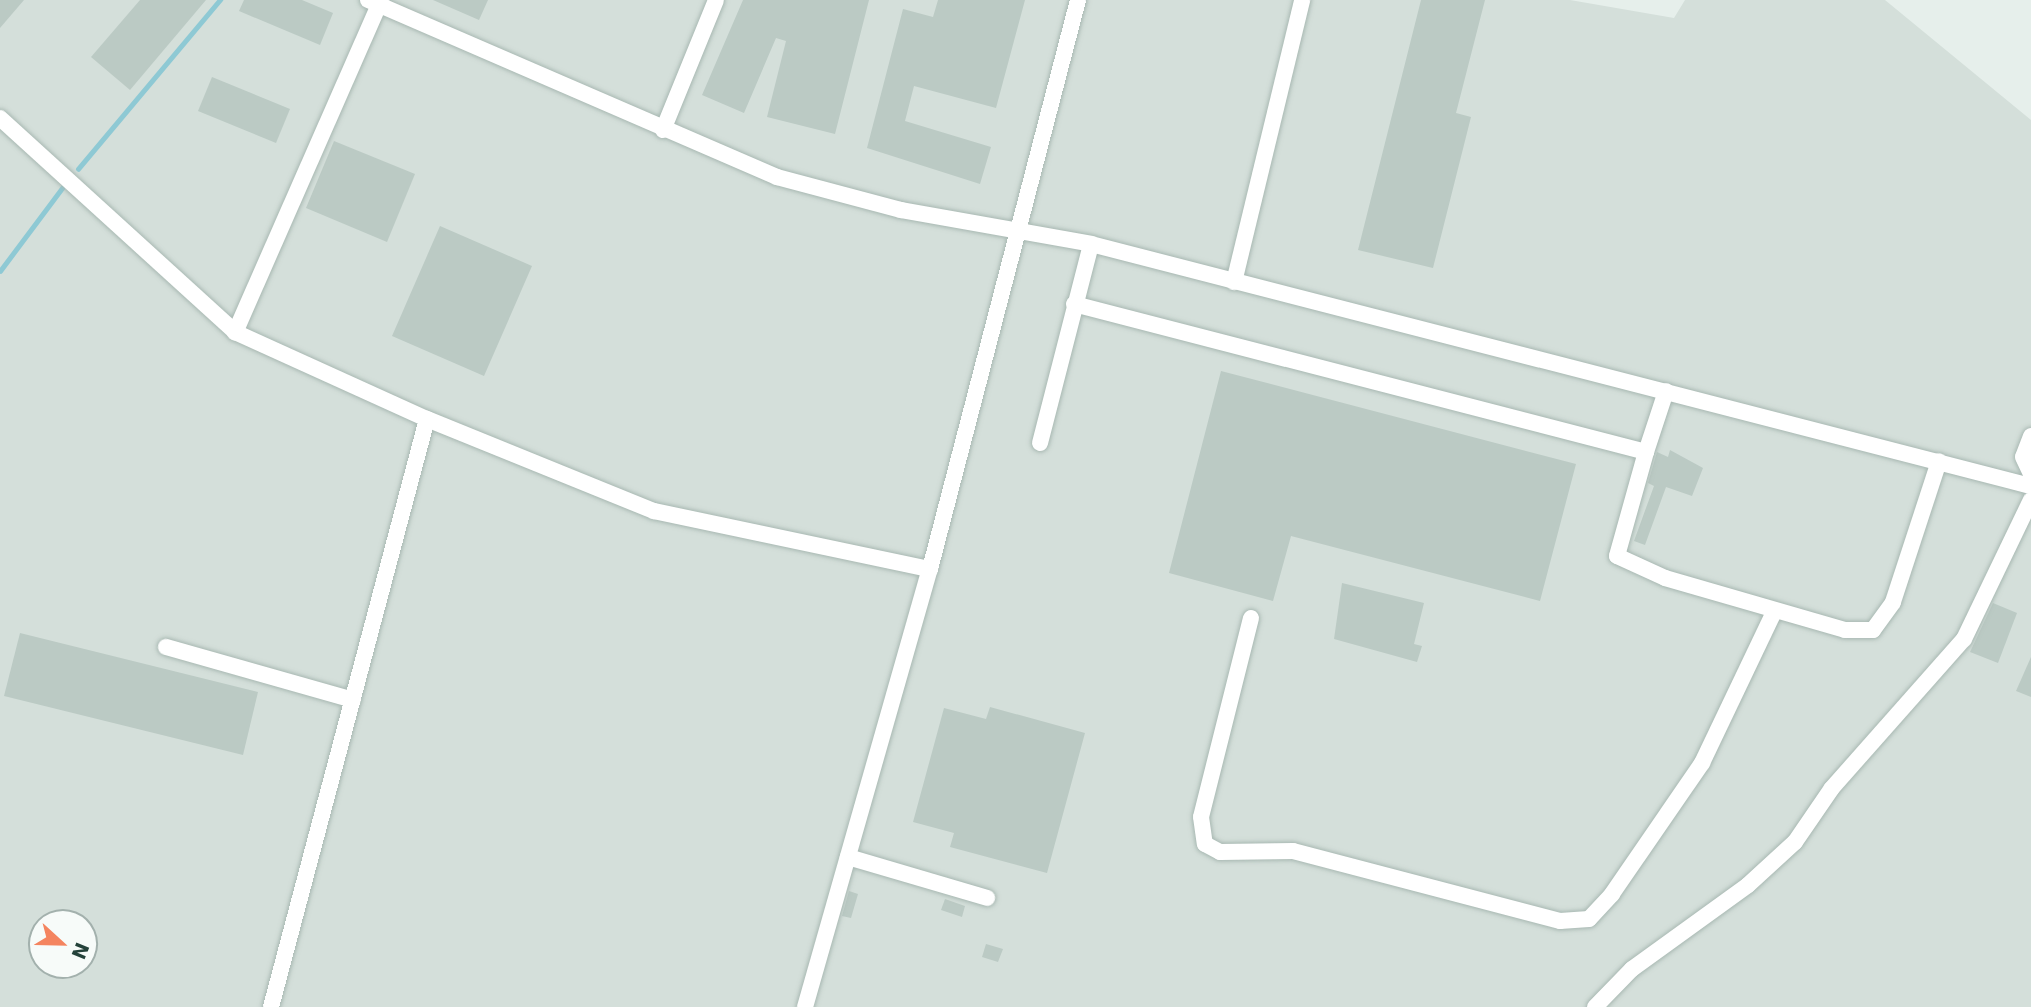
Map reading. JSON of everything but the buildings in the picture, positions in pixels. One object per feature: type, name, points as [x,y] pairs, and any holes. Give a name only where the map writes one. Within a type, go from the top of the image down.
[{"type":"street","points":[[663,130],[716,0]]},
{"type":"street","points":[[805,1007],[930,569],[1078,0]]},
{"type":"street","points":[[1234,282],[1302,0]]},
{"type":"street","points":[[235,332],[376,1],[663,130],[777,177],[901,210],[1017,228],[1091,244],[2031,486]]},
{"type":"street","points":[[0,118],[235,332],[427,419],[654,511],[930,569]]},
{"type":"street","points":[[1040,443],[1091,244]]},
{"type":"street","points":[[1074,304],[1646,452]]},
{"type":"street","points":[[1666,391],[1617,556],[1629,566],[1774,612],[1845,630],[1872,630],[1893,602],[1939,461]]},
{"type":"street","points":[[271,1007],[427,419]]},
{"type":"street","points":[[2031,436],[2023,457],[2031,474]]},
{"type":"street","points":[[1595,1007],[1632,969],[1748,885],[1795,842],[1832,788],[1964,639],[2031,499]]},
{"type":"street","points":[[1251,618],[1201,817],[1205,844],[1220,852],[1293,851],[1560,921],[1589,919],[1641,853],[1702,763],[1774,612]]},
{"type":"street","points":[[166,648],[353,700]]},
{"type":"street","points":[[848,857],[987,898]]},
{"type":"shaded area","points":[[0,0],[1570,0],[1674,18],[1685,0],[1885,0],[2031,120],[2031,1007],[0,1007]]},
{"type":"waterway","points":[[78,169],[220,0]]},
{"type":"waterway","points":[[0,271],[62,188]]}]
